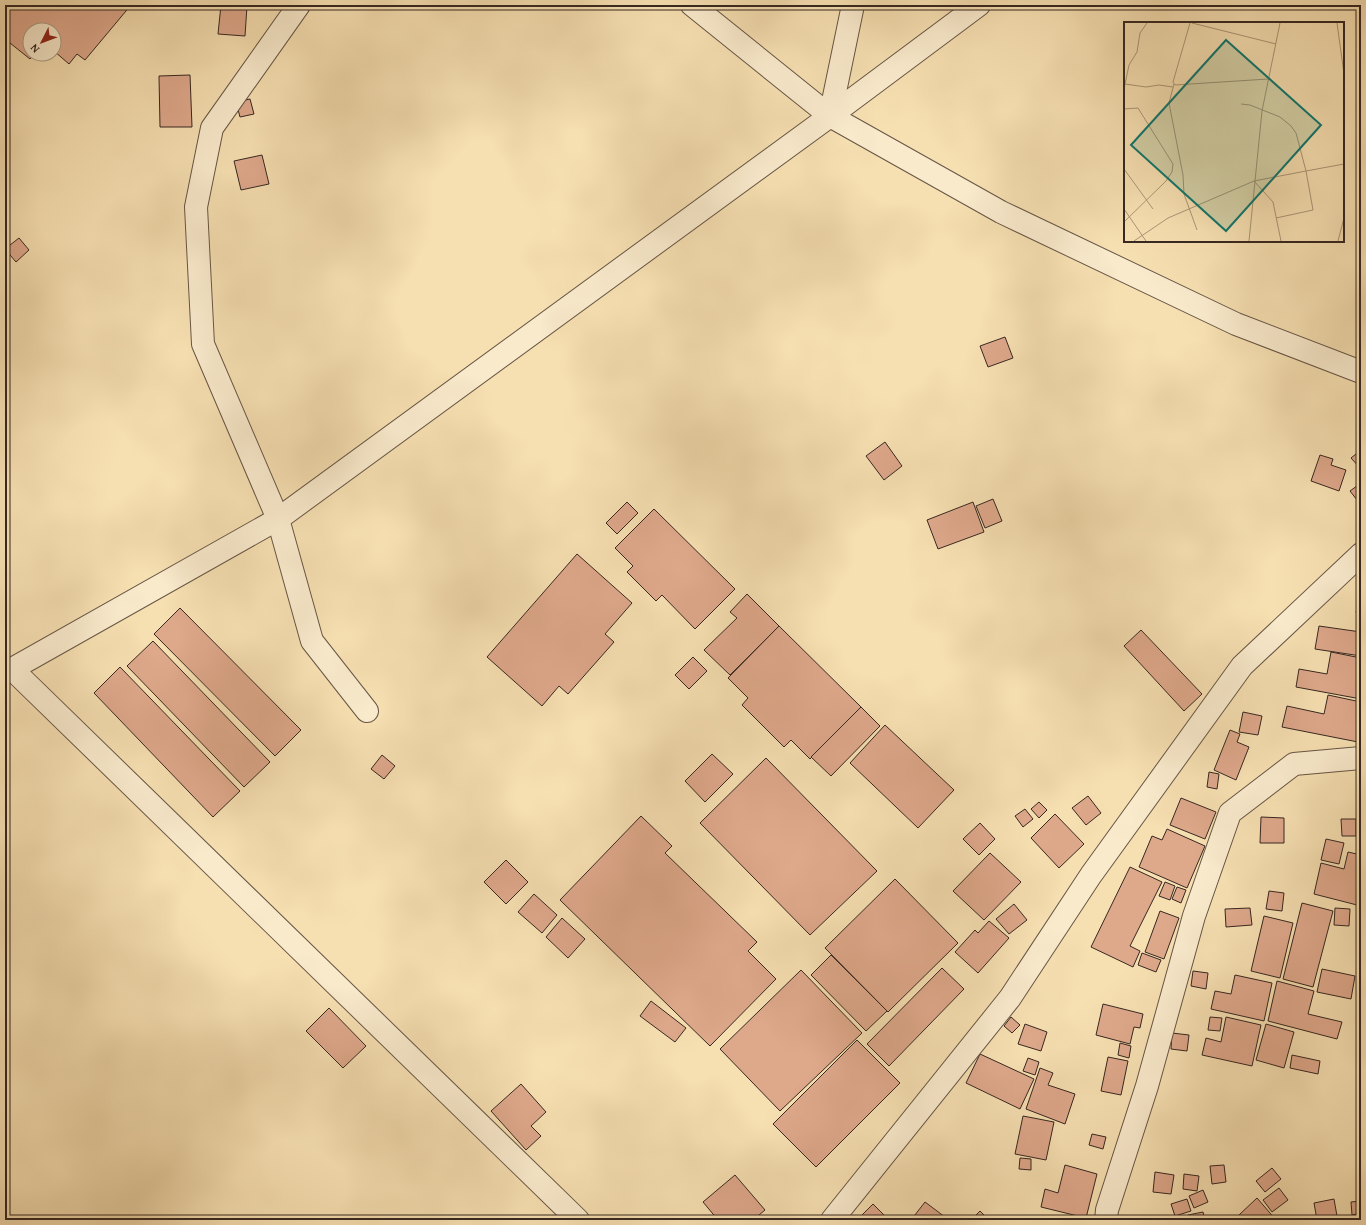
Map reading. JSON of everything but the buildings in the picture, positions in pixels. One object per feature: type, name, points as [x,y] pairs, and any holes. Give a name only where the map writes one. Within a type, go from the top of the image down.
[{"type":"street","points":[[299,5],[212,128],[196,207],[202,344],[278,518],[312,641],[367,712]]},
{"type":"street","points":[[692,5],[830,116],[1001,212],[1236,324],[1361,372]]},
{"type":"street","points":[[830,116],[853,5]]},
{"type":"street","points":[[578,1220],[8,671],[278,518],[830,116],[979,5]]},
{"type":"street","points":[[832,1220],[1010,998],[1091,875],[1242,666],[1361,554]]},
{"type":"street","points":[[1106,1220],[1107,1210],[1147,1086],[1194,916],[1230,813],[1294,764],[1361,758]]}]
